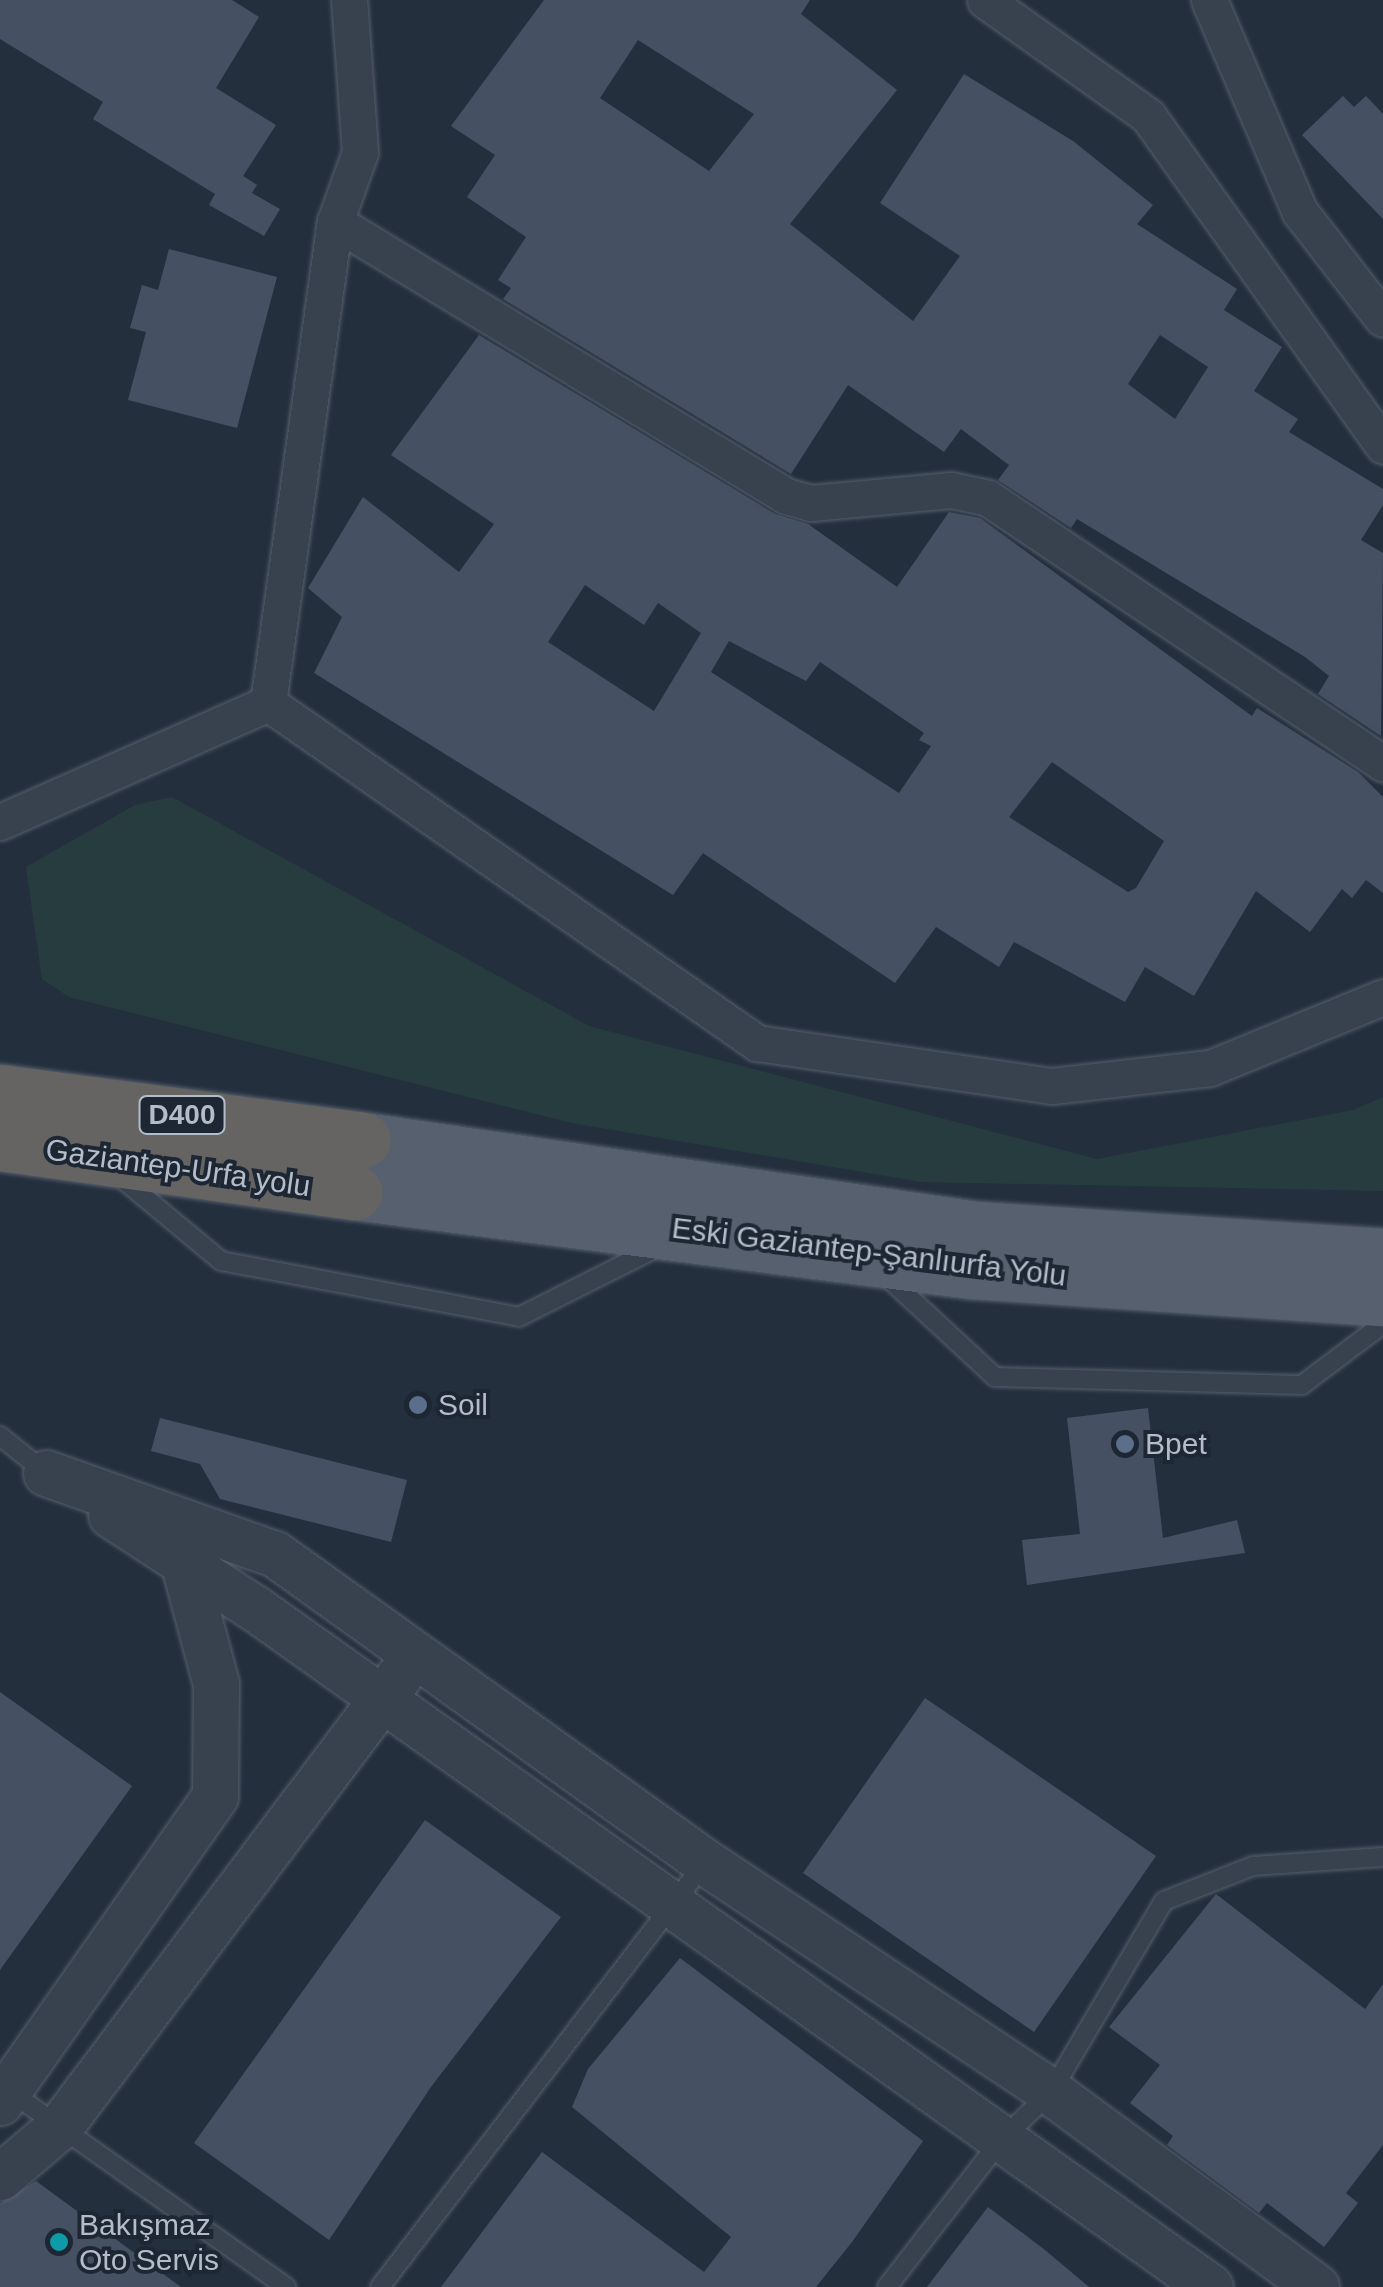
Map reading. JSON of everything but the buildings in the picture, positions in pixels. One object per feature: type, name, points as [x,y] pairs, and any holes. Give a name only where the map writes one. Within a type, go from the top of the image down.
[{"type":"highway","name":"Gaziantep-Urfa yolu","points":[[0,1092],[359,1166]]},
{"type":"highway","name":"Gaziantep-Urfa yolu","points":[[0,1143],[96,1156],[359,1166]]},
{"type":"main road","name":"Eski Gaziantep-Şanlıurfa Yolu","points":[[359,1166],[692,1230],[972,1271],[1383,1298]]},
{"type":"main road","name":"Eski Gaziantep-Şanlıurfa Yolu","points":[[359,1166],[976,1229],[1383,1256]]},
{"type":"street","points":[[268,702],[335,222],[360,152],[349,0]]},
{"type":"street","points":[[986,0],[1148,116],[1383,446]]},
{"type":"street","points":[[1210,0],[1300,212],[1383,319]]},
{"type":"street","points":[[335,222],[786,496],[811,503],[951,490],[988,498],[1383,763]]},
{"type":"street","points":[[0,822],[268,702]]},
{"type":"street","points":[[268,702],[757,1043],[1052,1086],[1210,1068],[1383,997]]},
{"type":"street","points":[[46,1473],[183,1561],[387,1702],[668,1908],[1210,2287]]},
{"type":"street","points":[[46,1473],[274,1554],[705,1862],[1051,2092],[1316,2287]]},
{"type":"street","points":[[3,2092],[215,1796],[216,1684],[183,1561]]},
{"type":"street","points":[[0,2177],[61,2125],[387,1702],[412,1649]]},
{"type":"lane","points":[[96,1156],[222,1261],[519,1317],[692,1230]]},
{"type":"lane","points":[[862,1255],[996,1377],[1302,1385],[1383,1324]]},
{"type":"lane","points":[[0,1436],[46,1473]]},
{"type":"lane","points":[[887,2287],[1002,2139],[1051,2092],[1164,1901],[1253,1866],[1383,1858]]},
{"type":"lane","points":[[380,2287],[705,1862]]},
{"type":"lane","points":[[3,2092],[61,2125],[286,2287]]},
{"type":"green space","points":[[172,797],[589,1026],[1097,1159],[1353,1110],[1383,1097],[1383,1191],[921,1182],[572,1123],[69,997],[42,979],[26,867],[135,805]]},
{"type":"place","name":"Soil","points":[[418,1405]]},
{"type":"place","name":"Bpet","points":[[1125,1444]]},
{"type":"place","name":"Bakışmaz Oto Servis","points":[[59,2242]]}]
